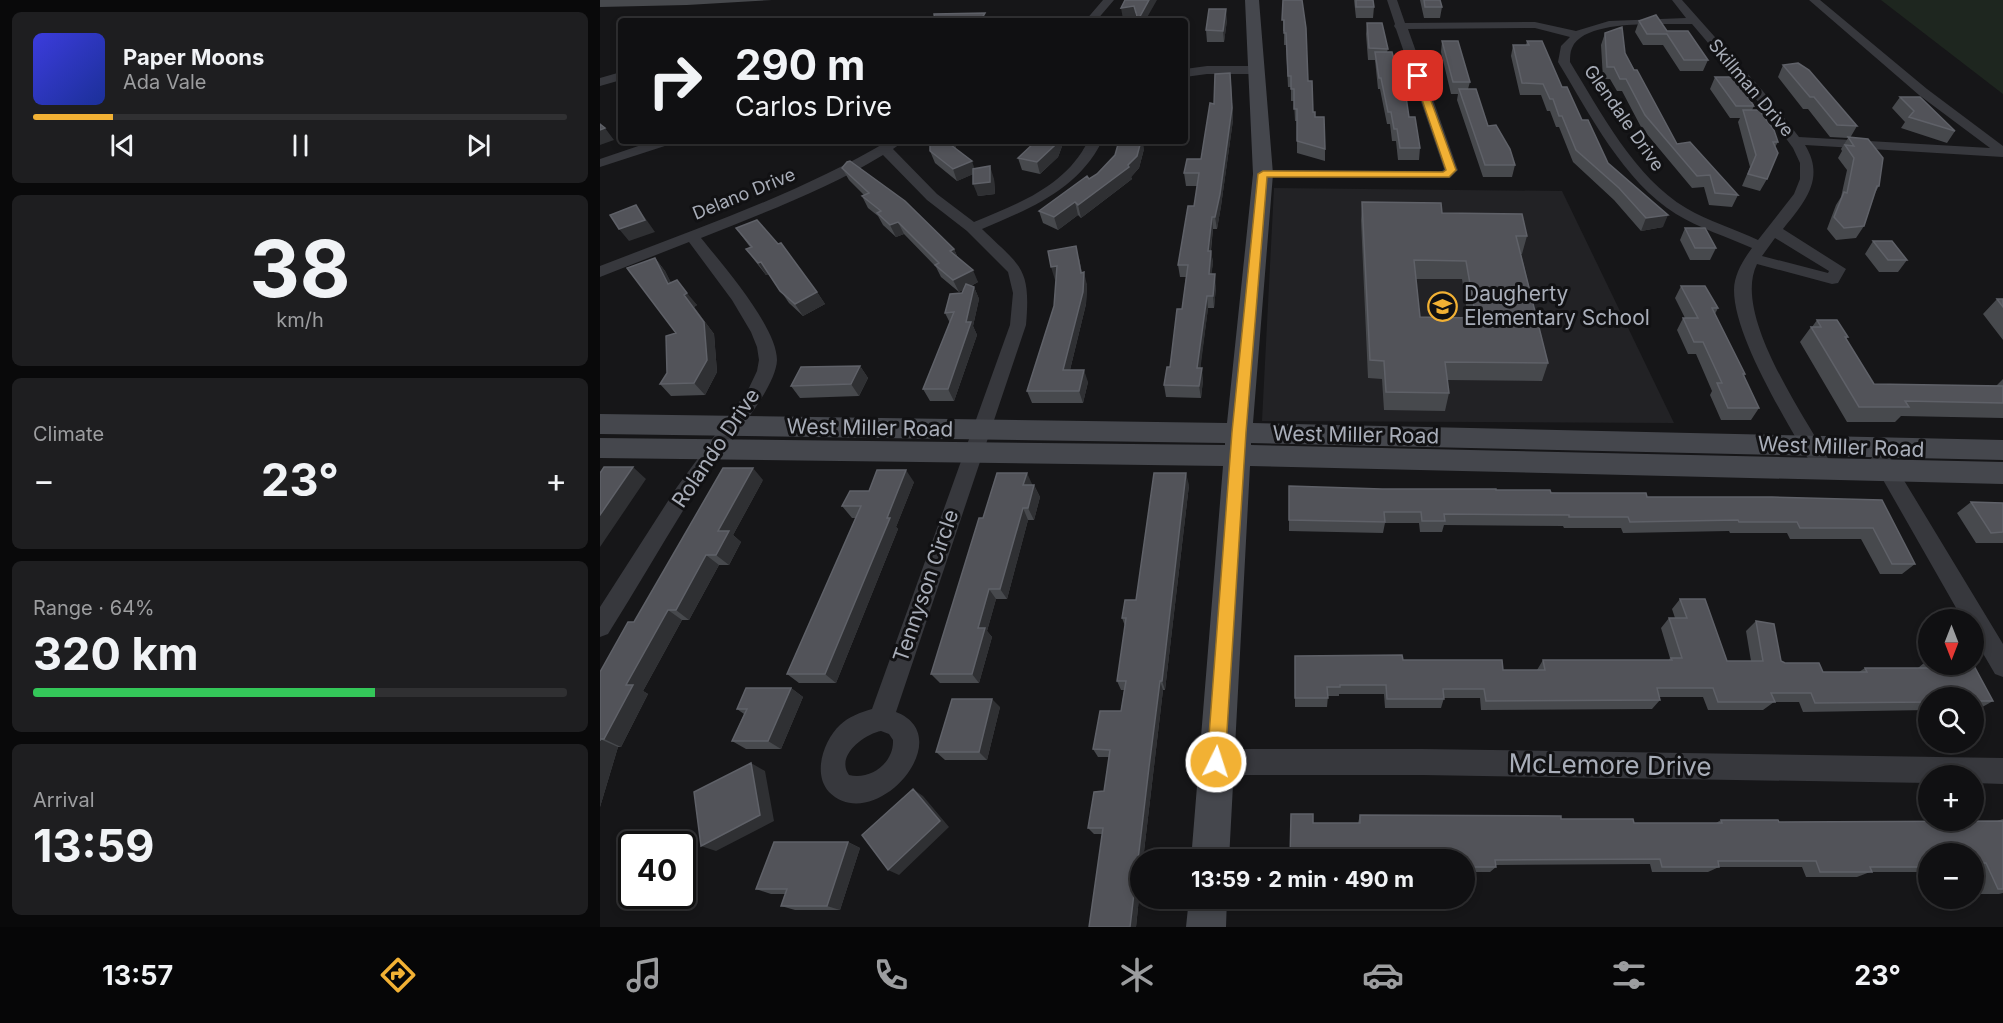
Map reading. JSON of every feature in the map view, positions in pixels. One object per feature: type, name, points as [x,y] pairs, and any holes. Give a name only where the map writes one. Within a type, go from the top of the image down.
[{"type":"main road","points":[[1211,849],[1238,444],[1263,174],[1251,0]]},
{"type":"main road","name":"West Miller Road","points":[[600,424],[729,426],[976,441]]},
{"type":"main road","name":"West Miller Road","points":[[600,448],[712,449],[976,441],[1238,444],[1691,464],[1818,458],[1882,461],[2003,473]]},
{"type":"main road","name":"West Miller Road","points":[[1882,461],[2003,450]]},
{"type":"main road","points":[[1206,927],[1207,909]]},
{"type":"street","points":[[1093,18],[1109,0]]},
{"type":"street","points":[[1263,174],[1445,175],[1451,170],[1399,26],[1392,0]]},
{"type":"street","name":"Skillman Drive","points":[[1677,0],[1766,102],[1796,141],[1807,163],[1807,176],[1801,192],[1775,231],[1756,252],[1742,287],[1747,321],[1818,458]]},
{"type":"street","points":[[1814,0],[1923,92],[2003,152]]},
{"type":"street","points":[[1399,26],[1535,25],[1577,35],[1602,25],[1695,21]]},
{"type":"street","name":"Glendale Drive","points":[[1577,35],[1566,45],[1564,62],[1600,121],[1644,182],[1681,211],[1756,252],[1832,279],[1838,269],[1775,231]]},
{"type":"street","points":[[1188,73],[1207,70],[1256,70]]},
{"type":"street","points":[[600,82],[618,77]]},
{"type":"street","points":[[1796,141],[2003,152]]},
{"type":"street","points":[[600,163],[657,144]]},
{"type":"street","points":[[972,228],[1033,202],[1060,184],[1082,165],[1093,144]]},
{"type":"street","name":"Tennyson Circle","points":[[881,719],[1018,325],[1021,293],[1015,270],[972,228],[932,197],[890,145]]},
{"type":"street","name":"Delano Drive","points":[[600,272],[798,194],[847,171],[890,145]]},
{"type":"street","name":"Rolando Drive","points":[[600,627],[712,449],[750,400],[763,377],[768,359],[761,331],[692,236]]},
{"type":"street","points":[[1882,461],[2003,666]]},
{"type":"street","name":"McLemore Drive","points":[[1216,762],[1422,762],[2003,771]]},
{"type":"shaded area","points":[[1881,0],[2003,0],[2003,94]]},
{"type":"shaded area","name":"Daugherty Elementary School","points":[[1274,188],[1562,191],[1674,423],[1262,421]]},
{"type":"building","points":[[1125,0],[1149,0],[1139,18],[1134,6],[1121,8]]},
{"type":"building","points":[[1283,0],[1302,0],[1306,28],[1308,81],[1312,81],[1315,117],[1324,117],[1325,149],[1297,141],[1297,109],[1294,109],[1294,89],[1291,89],[1291,76],[1288,76],[1286,33],[1284,33],[1284,20],[1282,20]]},
{"type":"building","points":[[1356,0],[1373,0],[1374,7],[1356,7]]},
{"type":"building","points":[[1424,0],[1440,0],[1442,7],[1425,7]]},
{"type":"building","points":[[1209,9],[1226,9],[1223,31],[1206,30]]},
{"type":"building","points":[[985,13],[982,18],[935,18],[934,14]]},
{"type":"building","points":[[1656,15],[1667,31],[1688,31],[1708,60],[1684,60],[1667,34],[1647,34],[1639,21]]},
{"type":"building","points":[[1367,23],[1382,23],[1388,49],[1369,48]]},
{"type":"building","points":[[1622,27],[1625,53],[1634,70],[1637,70],[1677,144],[1690,142],[1738,195],[1715,193],[1710,175],[1697,176],[1645,115],[1626,79],[1620,79],[1614,67],[1607,67],[1605,33]]},
{"type":"building","points":[[1442,41],[1458,41],[1470,82],[1453,82]]},
{"type":"building","points":[[1527,41],[1542,41],[1562,87],[1567,87],[1582,120],[1588,120],[1608,163],[1668,215],[1646,218],[1619,188],[1576,150],[1562,116],[1559,116],[1553,99],[1550,99],[1543,84],[1522,83],[1513,45],[1529,45]]},
{"type":"building","points":[[1375,52],[1392,52],[1400,83],[1404,83],[1409,117],[1415,117],[1420,148],[1400,148],[1397,129],[1394,129],[1391,112],[1388,112],[1381,78],[1379,78]]},
{"type":"building","points":[[1798,63],[1809,70],[1857,126],[1837,125],[1783,65]]},
{"type":"building","points":[[1230,73],[1232,108],[1220,194],[1215,217],[1212,217],[1208,251],[1211,251],[1209,274],[1215,274],[1213,296],[1207,296],[1197,368],[1202,368],[1199,386],[1164,385],[1167,367],[1170,367],[1177,309],[1182,309],[1188,265],[1178,265],[1188,206],[1194,206],[1199,173],[1184,173],[1187,159],[1201,159],[1210,103],[1214,104],[1215,74]]},
{"type":"building","points":[[1715,77],[1734,77],[1754,106],[1736,106]]},
{"type":"building","points":[[1459,89],[1476,89],[1488,126],[1496,125],[1510,149],[1515,165],[1485,165]]},
{"type":"building","points":[[1900,97],[1920,97],[1955,131],[1909,117],[1914,111]]},
{"type":"building","points":[[1743,110],[1759,110],[1774,130],[1778,142],[1773,142],[1778,153],[1767,179],[1748,174],[1756,155]]},
{"type":"building","points":[[1848,137],[1868,139],[1883,158],[1879,186],[1877,186],[1864,226],[1844,228],[1834,217],[1844,192],[1847,193],[1854,158],[1845,145],[1854,146]]},
{"type":"building","points":[[930,144],[951,144],[972,161],[953,169],[930,151]]},
{"type":"building","points":[[1033,144],[1055,144],[1037,162],[1018,158]]},
{"type":"building","points":[[1118,144],[1140,144],[1137,156],[1128,165],[1129,167],[1078,205],[1075,202],[1054,217],[1039,211],[1087,176],[1089,179],[1097,174],[1115,155]]},
{"type":"building","points":[[850,161],[905,201],[954,249],[950,251],[973,270],[953,280],[935,265],[939,263],[898,222],[890,225],[877,213],[881,211],[862,196],[869,193],[842,168]]},
{"type":"building","points":[[990,166],[990,182],[973,184],[973,169]]},
{"type":"building","points":[[1362,202],[1441,203],[1442,213],[1522,214],[1527,236],[1516,236],[1548,363],[1445,362],[1449,393],[1386,392],[1384,361],[1370,360]],"holes":[[[1414,260],[1466,261],[1476,318],[1420,317]]]},
{"type":"building","points":[[636,205],[645,220],[619,229],[610,215]]},
{"type":"building","points":[[757,220],[778,244],[781,243],[817,292],[795,304],[780,291],[761,262],[758,263],[746,249],[752,247],[736,228]]},
{"type":"building","points":[[1685,228],[1705,228],[1716,248],[1695,248]]},
{"type":"building","points":[[1873,241],[1892,241],[1907,260],[1888,260]]},
{"type":"building","points":[[1076,246],[1081,273],[1084,272],[1083,292],[1063,370],[1084,370],[1079,391],[1027,391],[1054,306],[1057,266],[1051,267],[1048,251]]},
{"type":"building","points":[[655,258],[668,284],[677,280],[687,293],[684,295],[704,322],[707,360],[694,383],[660,384],[667,373],[666,336],[676,333],[627,268]]},
{"type":"building","points":[[966,284],[974,287],[966,322],[971,322],[948,389],[923,389],[954,312],[945,313],[950,294],[962,293]]},
{"type":"building","points":[[1681,286],[1705,286],[1718,308],[1712,308],[1759,408],[1728,408],[1717,383],[1722,383],[1703,342],[1694,342],[1683,318],[1698,318]]},
{"type":"building","points":[[1997,299],[2003,299],[2003,307]]},
{"type":"building","points":[[1817,320],[1837,320],[1874,384],[2003,386],[2003,403],[1905,401],[1909,407],[1859,407],[1811,327],[1821,327]]},
{"type":"building","points":[[860,366],[851,384],[791,386],[801,367]]},
{"type":"building","points":[[604,467],[633,467],[600,515],[600,473]]},
{"type":"building","points":[[723,468],[753,468],[718,531],[729,531],[716,555],[706,555],[676,610],[668,610],[626,685],[633,685],[604,739],[600,739],[600,672],[628,622],[634,622]]},
{"type":"building","points":[[877,470],[906,470],[887,518],[890,518],[825,674],[787,674],[861,506],[842,506],[850,491],[869,491]]},
{"type":"building","points":[[997,473],[1027,473],[1023,485],[1034,485],[1028,508],[1023,508],[1000,589],[989,589],[978,628],[985,628],[972,674],[931,674],[979,518],[983,518]]},
{"type":"building","points":[[1154,473],[1186,473],[1162,681],[1160,681],[1139,849],[1130,849],[1130,909],[1132,909],[1130,927],[1089,927],[1103,828],[1088,828],[1094,792],[1104,791],[1110,750],[1093,749],[1100,711],[1121,711],[1126,681],[1117,681],[1126,618],[1122,618],[1125,600],[1136,600]]},
{"type":"building","points":[[1289,486],[1550,490],[1551,493],[1646,493],[1647,497],[1882,500],[1915,564],[1892,564],[1873,528],[1800,528],[1797,522],[1739,522],[1738,520],[1630,522],[1628,517],[1444,514],[1445,521],[1422,521],[1421,512],[1384,512],[1385,522],[1289,520]]},
{"type":"building","points":[[1971,502],[2003,503],[2003,532],[1991,533]]},
{"type":"building","points":[[1680,599],[1705,599],[1727,661],[1763,661],[1756,621],[1774,624],[1781,661],[1785,663],[1819,663],[1823,672],[1867,672],[1865,668],[1918,668],[1918,675],[1979,675],[1993,701],[1984,701],[1984,687],[1918,687],[1918,702],[1815,703],[1811,693],[1771,693],[1775,702],[1718,702],[1713,688],[1657,688],[1660,700],[1486,701],[1484,689],[1443,689],[1444,699],[1387,699],[1386,685],[1340,685],[1340,687],[1327,687],[1328,698],[1295,698],[1295,656],[1402,655],[1403,660],[1502,660],[1503,670],[1545,670],[1543,660],[1672,660],[1671,658],[1682,658],[1669,618],[1687,618]]},
{"type":"building","points":[[746,688],[791,688],[768,741],[732,741],[747,709],[737,709]]},
{"type":"building","points":[[952,699],[992,699],[979,752],[936,752]]},
{"type":"building","points":[[751,763],[760,815],[701,846],[694,792]]},
{"type":"building","points":[[913,789],[940,821],[888,870],[862,835]]},
{"type":"building","points":[[1291,814],[1313,814],[1313,823],[1360,823],[1360,815],[1561,816],[1561,819],[1633,819],[1634,823],[1722,823],[1721,820],[1918,821],[1918,831],[1984,831],[1984,821],[2003,821],[2003,889],[1998,889],[1984,863],[1984,843],[1918,843],[1918,867],[1870,867],[1872,872],[1820,872],[1816,861],[1718,861],[1719,867],[1662,867],[1660,859],[1495,860],[1496,867],[1475,867],[1475,849],[1290,849]]},
{"type":"building","points":[[774,842],[848,842],[827,906],[781,906],[787,889],[756,889]]},
{"type":"place","name":"Daugherty Elementary School","points":[[1443,306]]},
{"type":"route","points":[[1216,762],[1239,432],[1263,174],[1445,175],[1451,170],[1418,76]]}]
